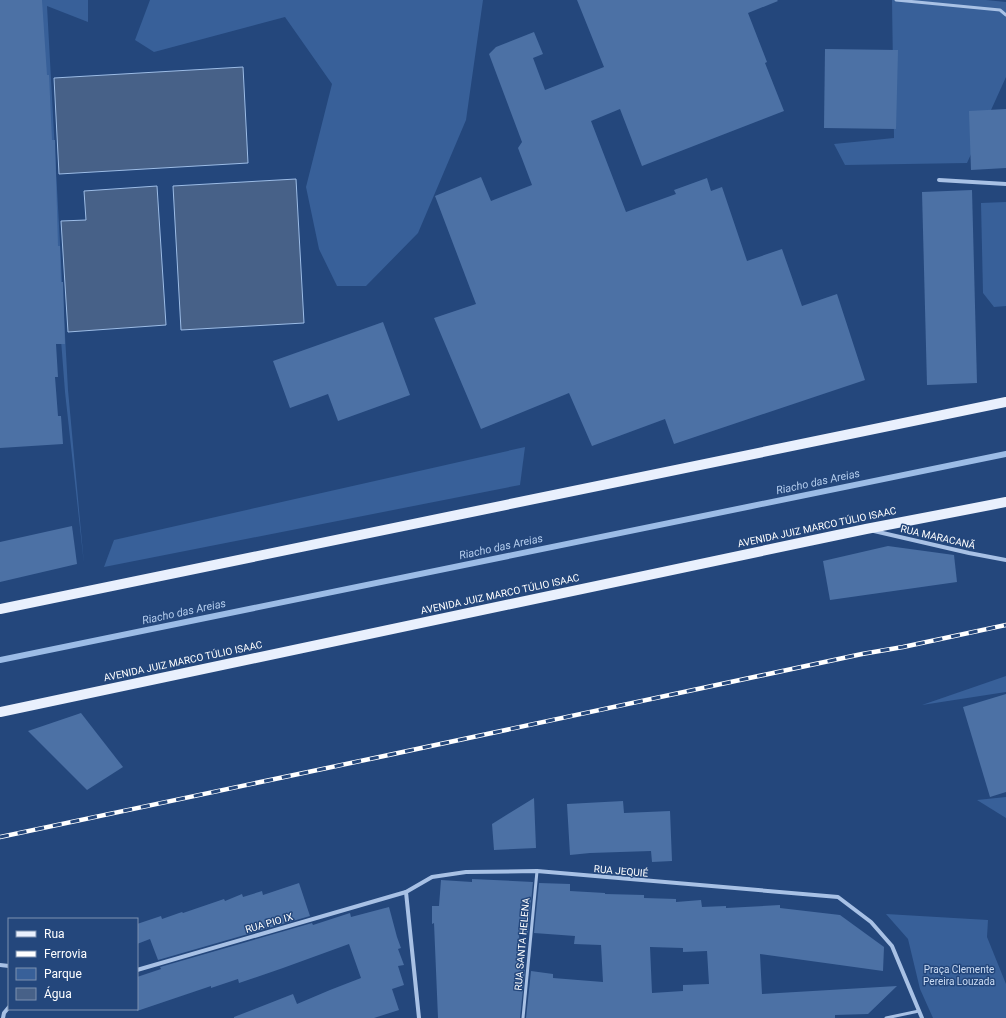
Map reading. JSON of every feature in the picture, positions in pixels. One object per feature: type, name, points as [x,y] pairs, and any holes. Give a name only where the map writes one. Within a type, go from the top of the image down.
[{"type":"main road","points":[[0,608],[1006,402]]},
{"type":"main road","name":"AVENIDA JUIZ MARCO TÚLIO ISAAC","points":[[0,712],[866,529],[1006,502]]},
{"type":"street","points":[[939,180],[1006,184]]},
{"type":"street","name":"RUA MARACANÃ","points":[[866,529],[1006,560]]},
{"type":"street","name":"RUA JEQUIÉ","points":[[406,892],[438,876],[466,872],[537,871],[838,897],[871,922],[892,946],[919,1011]]},
{"type":"street","points":[[406,892],[419,1018]]},
{"type":"street","name":"RUA PIO IX","points":[[138,970],[406,892]]},
{"type":"street","points":[[3,1018],[4,1012],[8,1008]]},
{"type":"street","points":[[919,1011],[922,1018]]},
{"type":"lane","points":[[896,0],[1000,10],[1006,15]]},
{"type":"lane","name":"RUA SANTA HELENA","points":[[523,1018],[537,871]]},
{"type":"lane","points":[[886,1018],[919,1011]]},
{"type":"green space","points":[[35,0],[88,0],[88,22],[47,6],[68,390],[84,564],[65,392]]},
{"type":"green space","points":[[150,0],[483,0],[466,120],[418,233],[366,286],[337,286],[319,249],[306,187],[332,84],[285,17],[154,52],[135,40]]},
{"type":"green space","points":[[892,0],[986,0],[1006,2],[1006,77],[967,163],[845,165],[834,144],[894,138]]},
{"type":"green space","points":[[1006,202],[1006,306],[994,307],[983,293],[981,203]]},
{"type":"green space","points":[[525,447],[520,485],[104,567],[114,540]]},
{"type":"green space","points":[[1006,676],[1006,692],[922,705]]},
{"type":"green space","points":[[1006,797],[1006,818],[977,800]]},
{"type":"green space","name":"Praça Clemente Pereira Louzada","points":[[886,914],[988,920],[987,937],[1006,984],[1006,1018],[933,1018],[920,989],[908,939]]},
{"type":"water","points":[[243,67],[248,163],[59,174],[54,78]]},
{"type":"water","points":[[296,179],[304,323],[181,330],[173,186]]},
{"type":"water","points":[[157,186],[166,325],[68,332],[61,221],[86,220],[84,191]]},
{"type":"building","points":[[0,0],[42,0],[47,75],[49,75],[52,140],[55,140],[58,246],[60,246],[61,282],[63,282],[65,344],[56,344],[58,377],[55,377],[58,416],[61,416],[63,444],[0,448]]},
{"type":"building","points":[[577,0],[778,1],[748,13],[767,62],[765,63],[784,111],[642,166],[620,109],[591,121],[626,212],[676,194],[674,190],[707,178],[711,191],[722,187],[747,261],[782,249],[802,306],[837,294],[865,380],[674,444],[665,419],[592,446],[569,393],[481,429],[434,318],[476,304],[435,196],[481,177],[491,201],[532,185],[518,148],[522,142],[489,54],[496,47],[534,32],[543,54],[533,58],[545,90],[604,67]]},
{"type":"building","points":[[825,49],[898,50],[896,129],[824,128]]},
{"type":"building","points":[[1006,109],[1006,168],[971,170],[969,111]]},
{"type":"building","points":[[972,190],[977,383],[927,385],[922,192]]},
{"type":"building","points":[[383,322],[410,395],[338,421],[328,394],[290,408],[273,361]]},
{"type":"building","points":[[72,526],[77,564],[0,582],[0,542]]},
{"type":"building","points":[[888,546],[954,555],[957,582],[830,600],[823,561]]},
{"type":"building","points":[[1006,694],[1006,792],[990,797],[963,707]]},
{"type":"building","points":[[81,713],[123,767],[87,790],[28,731]]},
{"type":"building","points":[[534,798],[536,848],[494,850],[492,824]]},
{"type":"building","points":[[623,801],[624,813],[670,811],[672,861],[652,862],[651,851],[570,855],[567,804]]},
{"type":"building","points":[[472,879],[533,882],[528,933],[520,933],[519,935],[521,969],[525,970],[520,1018],[438,1018],[432,906],[439,906],[441,880],[472,882]]},
{"type":"building","points":[[299,883],[310,916],[158,960],[150,939],[138,944],[138,924],[161,916],[162,919],[224,899],[225,901],[242,894],[243,897],[262,891],[263,895]]},
{"type":"building","points":[[539,883],[570,884],[570,891],[644,895],[644,898],[676,899],[676,902],[701,900],[702,907],[726,906],[726,908],[780,905],[780,908],[840,915],[884,947],[883,971],[760,954],[762,994],[897,986],[868,1014],[835,1015],[835,1018],[526,1018],[531,971],[553,974],[553,978],[603,982],[601,945],[574,944],[575,936],[534,933]],"holes":[[[650,947],[683,948],[683,952],[707,951],[709,984],[683,985],[683,991],[652,993]]]},
{"type":"building","points":[[389,907],[401,948],[398,949],[404,965],[398,966],[404,985],[392,989],[399,1010],[374,1018],[234,1018],[293,994],[297,1004],[361,978],[349,944],[239,983],[238,979],[211,988],[211,986],[137,1011],[138,977],[161,969],[160,967],[312,923],[313,925],[350,913],[351,917]]},
{"type":"waterway","name":"Riacho das Areias","points":[[0,660],[1006,454]]},
{"type":"railway","points":[[0,837],[862,654],[903,647],[1006,625]]}]
